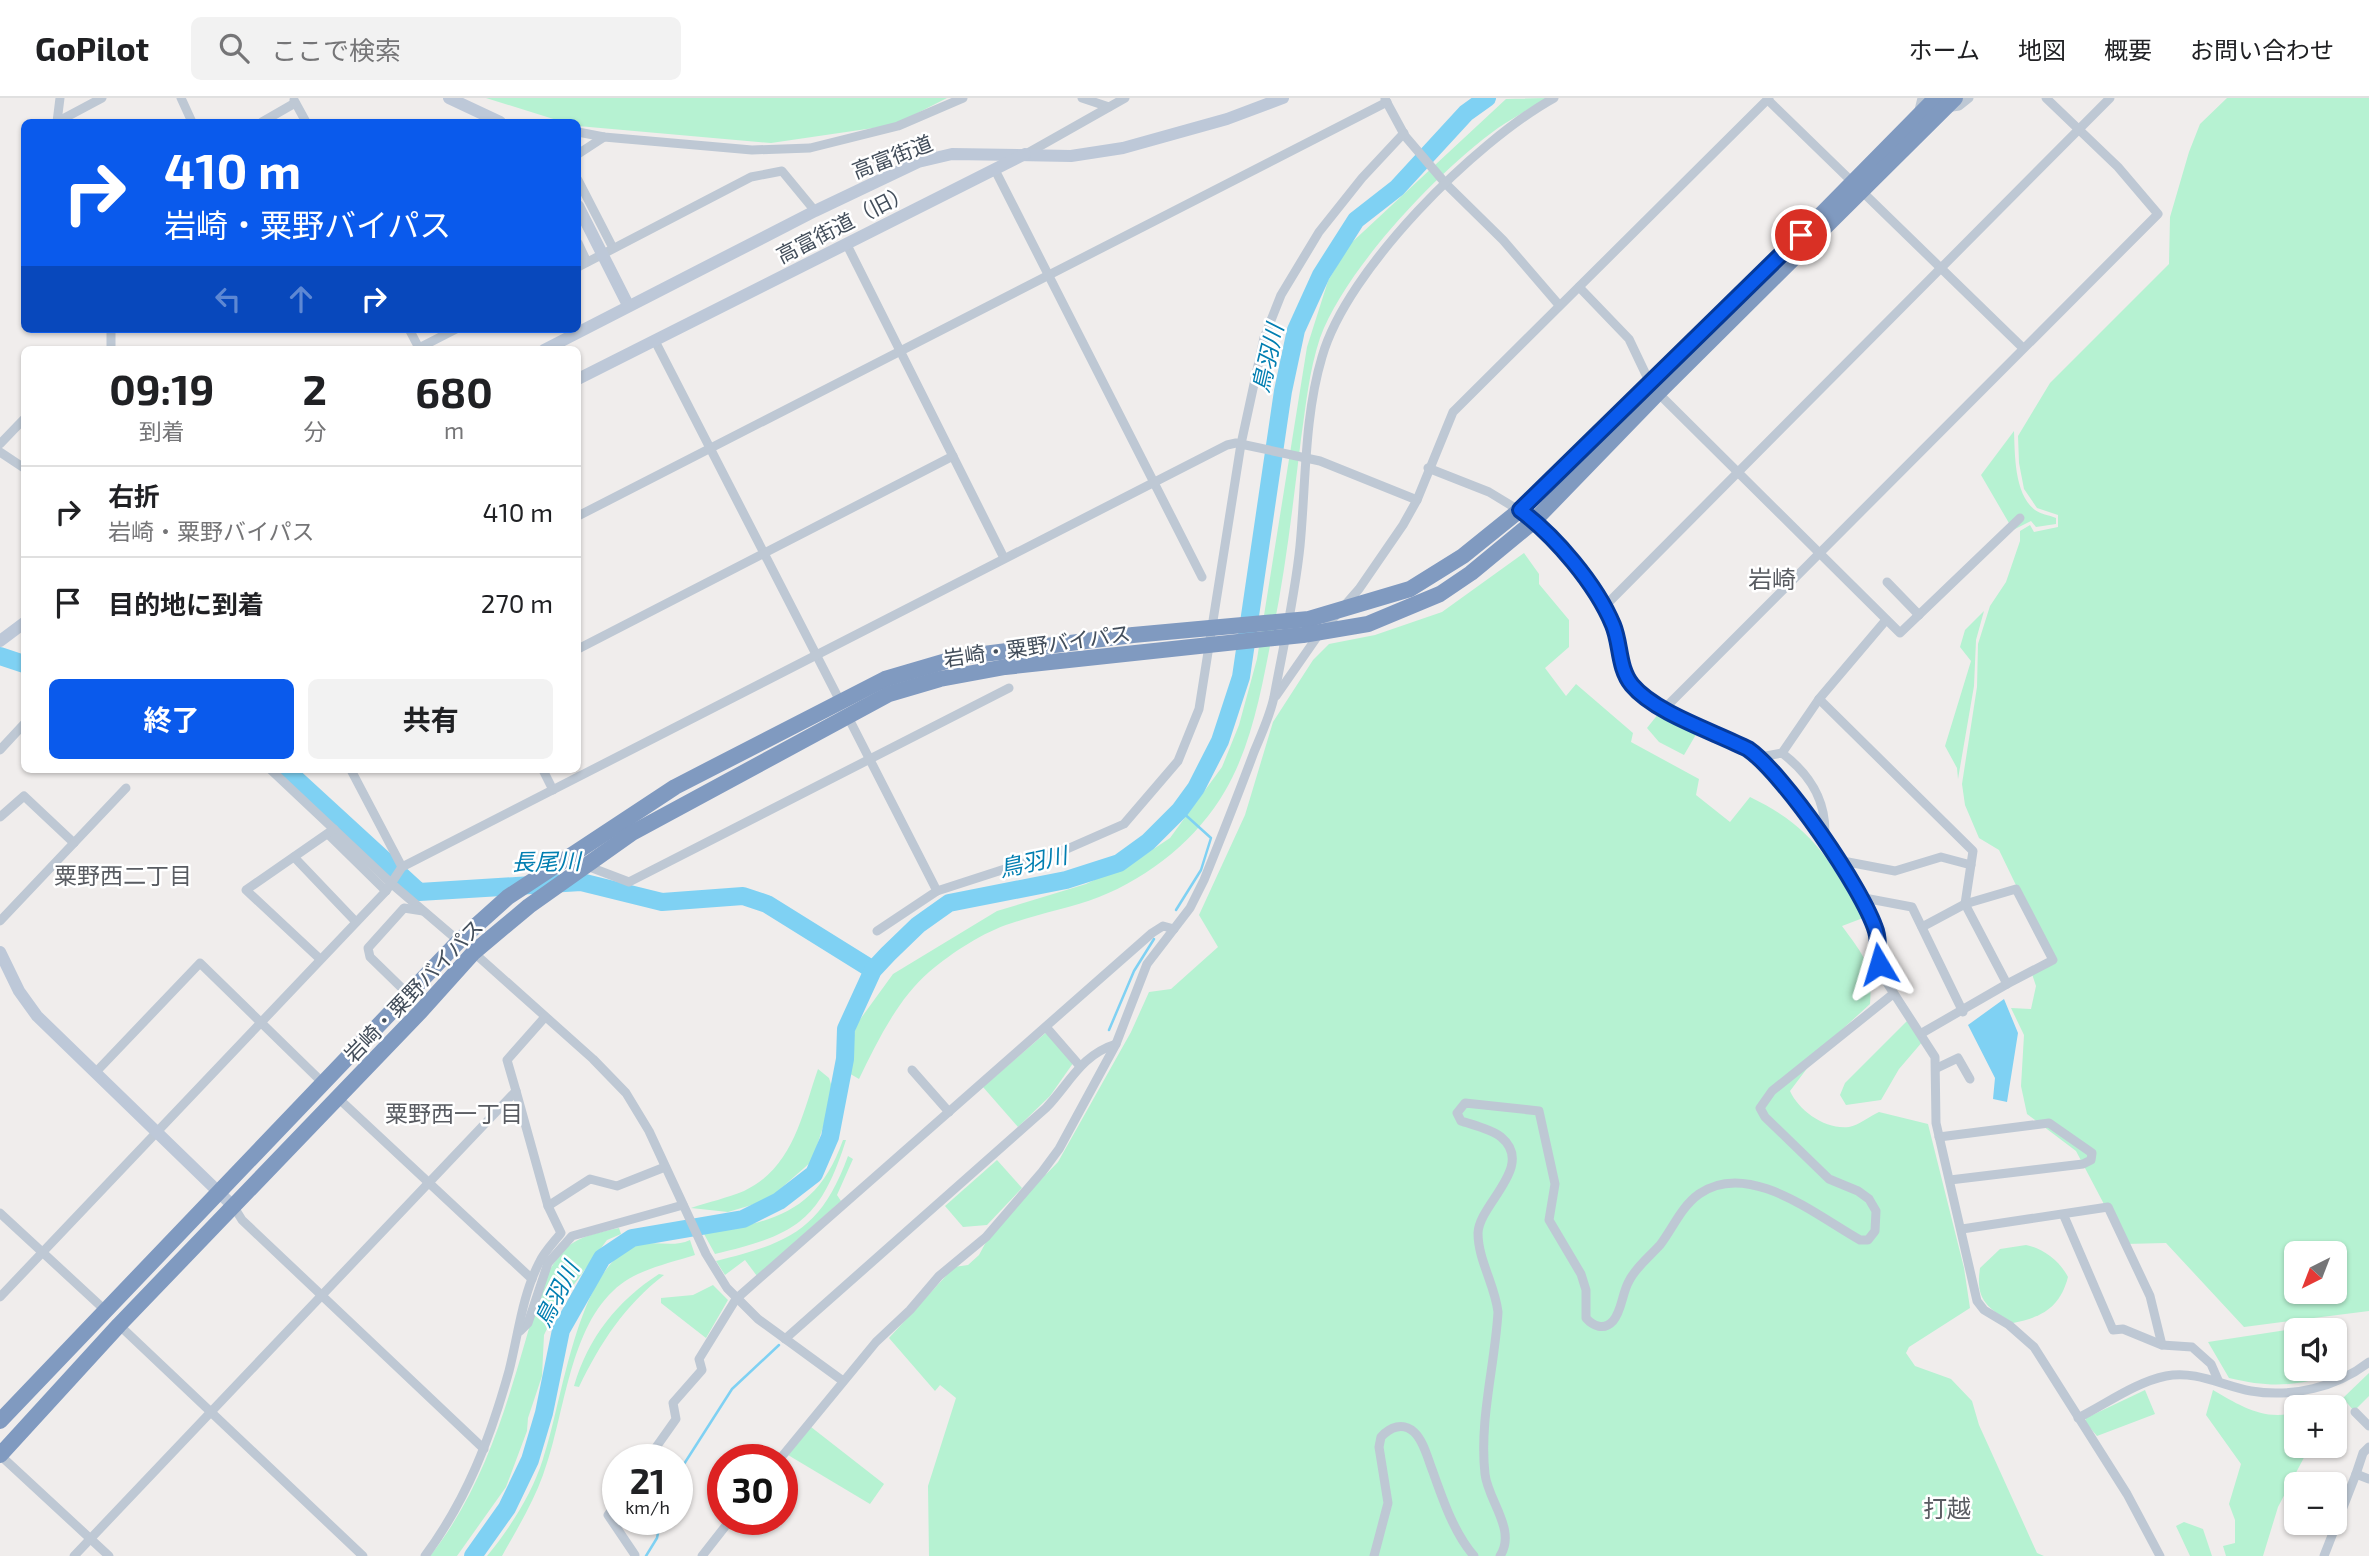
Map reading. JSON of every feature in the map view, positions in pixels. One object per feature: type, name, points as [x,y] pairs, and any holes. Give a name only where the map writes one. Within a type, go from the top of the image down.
[{"type":"highway","name":"岩崎・粟野バイパス","points":[[1858,186],[1917,116],[1946,101]]},
{"type":"highway","name":"岩崎・粟野バイパス","points":[[0,1421],[458,941],[508,897],[554,865],[675,787],[844,709],[889,694],[1003,659],[1309,619],[1410,589],[1463,556],[1520,510],[1654,387],[1946,101]]},
{"type":"highway","name":"岩崎・粟野バイパス","points":[[1003,659],[1303,635],[1368,624],[1440,594],[1471,573],[1534,521],[1654,387]]},
{"type":"highway","name":"岩崎・粟野バイパス","points":[[0,1455],[119,1325],[338,1098],[474,952],[539,899],[665,814],[844,709]]},
{"type":"street","points":[[63,119],[102,98]]},
{"type":"street","points":[[181,98],[191,119]]},
{"type":"street","points":[[449,98],[494,119]]},
{"type":"street","points":[[581,133],[752,150],[799,149],[856,139],[898,126],[963,98]]},
{"type":"street","points":[[1082,98],[1109,107]]},
{"type":"street","name":"高富街道（旧）","points":[[581,378],[995,170],[1125,98]]},
{"type":"street","name":"高富街道","points":[[581,331],[815,211],[918,162],[953,154],[1071,156],[1141,145],[1283,98]]},
{"type":"street","points":[[792,1444],[844,1381],[939,1276],[986,1237],[1025,1195],[1059,1149],[1116,1044],[1147,964],[1190,908],[1204,880],[1273,701],[1299,551],[1306,457],[1316,377],[1330,335],[1355,287],[1377,257],[1445,183],[1531,111],[1554,98]]},
{"type":"street","points":[[1917,116],[1922,98]]},
{"type":"street","points":[[1946,101],[1959,106],[1969,98]]},
{"type":"street","points":[[1663,709],[2158,214],[2118,167],[2046,98]]},
{"type":"street","points":[[1604,607],[2110,98]]},
{"type":"street","points":[[1273,701],[1317,637],[1359,589],[1417,500],[1453,412],[1769,99],[2023,348]]},
{"type":"street","points":[[57,100],[57,119]]},
{"type":"street","points":[[581,514],[1050,276],[1386,100],[1405,135],[1445,183],[1503,240],[1559,305]]},
{"type":"street","points":[[267,119],[295,101],[304,119]]},
{"type":"street","points":[[877,931],[937,891],[1067,849],[1124,824],[1178,761],[1202,697],[1210,654],[1212,615],[1223,569],[1264,338],[1281,295],[1319,232],[1362,178],[1405,135]]},
{"type":"street","points":[[581,152],[604,137]]},
{"type":"street","points":[[995,170],[1202,577]]},
{"type":"street","points":[[581,265],[751,177],[768,172],[782,171],[815,211]]},
{"type":"street","points":[[581,187],[628,306]]},
{"type":"street","points":[[581,211],[607,251]]},
{"type":"street","points":[[846,243],[1004,558]]},
{"type":"street","points":[[581,249],[587,262]]},
{"type":"street","points":[[1579,287],[1629,338],[1654,387],[1900,633],[2020,518]]},
{"type":"street","points":[[424,346],[448,333]]},
{"type":"street","name":"高富街道","points":[[552,346],[576,333]]},
{"type":"street","points":[[654,341],[937,891]]},
{"type":"street","points":[[0,444],[21,422]]},
{"type":"street","points":[[0,1297],[389,888],[402,867],[1227,445],[1244,445],[1306,457],[1417,500]]},
{"type":"street","points":[[0,452],[21,466]]},
{"type":"street","points":[[581,647],[953,456]]},
{"type":"street","points":[[1428,468],[1489,492],[1534,521],[1581,573],[1604,607],[1614,627],[1624,673],[1641,694],[1663,709],[1705,727],[1761,757],[1840,866],[1876,932],[1882,975],[1935,1057],[1939,1137],[1977,1301],[1984,1310],[2009,1325],[2034,1347],[2127,1494],[2160,1556]]},
{"type":"street","points":[[1887,582],[1919,615]]},
{"type":"street","points":[[1761,757],[1782,753],[1819,699],[1886,620]]},
{"type":"street","points":[[0,641],[21,625]]},
{"type":"street","points":[[587,866],[629,882],[1009,688]]},
{"type":"street","points":[[1819,699],[1973,851],[1965,904],[2007,984]]},
{"type":"street","points":[[0,750],[21,727]]},
{"type":"street","points":[[1782,753],[1812,783],[1821,802],[1826,826],[1824,843]]},
{"type":"street","points":[[274,773],[389,888],[474,952],[626,1093],[649,1130],[706,1254],[736,1299],[785,1339],[844,1381]]},
{"type":"street","points":[[353,773],[402,867]]},
{"type":"street","points":[[544,773],[553,790]]},
{"type":"street","points":[[0,921],[127,788]]},
{"type":"street","points":[[0,817],[24,796],[75,843]]},
{"type":"street","points":[[320,959],[246,890],[331,831]]},
{"type":"street","points":[[294,857],[356,922]]},
{"type":"street","points":[[1840,866],[1848,862],[1895,871],[1941,857],[1971,865]]},
{"type":"street","points":[[1922,927],[1965,904],[2016,889],[2053,960],[1922,1034]]},
{"type":"street","points":[[1859,897],[1912,906],[1963,1012]]},
{"type":"street","points":[[408,994],[370,957],[368,948],[404,908],[424,912]]},
{"type":"street","points":[[659,1444],[676,1419],[673,1403],[702,1370],[699,1359],[736,1299],[1152,933],[1163,926],[1174,929]]},
{"type":"street","points":[[0,952],[19,991],[37,1016],[218,1191],[234,1207],[242,1220],[320,1296],[484,1449]]},
{"type":"street","points":[[95,1073],[200,963],[324,1084]]},
{"type":"street","points":[[1500,1556],[1506,1539],[1488,1483],[1485,1452],[1489,1380],[1498,1312],[1496,1293],[1480,1247],[1478,1232],[1482,1218],[1506,1182],[1511,1164],[1510,1148],[1500,1136],[1461,1121],[1457,1113],[1460,1107],[1465,1103],[1539,1111],[1555,1184],[1549,1220],[1581,1274],[1586,1290],[1586,1318],[1592,1325],[1602,1327],[1612,1323],[1632,1274],[1661,1244],[1685,1208],[1700,1193],[1724,1185],[1748,1183],[1767,1187],[1860,1240],[1868,1240],[1875,1231],[1876,1211],[1869,1199],[1858,1191],[1829,1179],[1765,1118],[1760,1108],[1772,1091],[1893,994]]},
{"type":"street","points":[[425,1556],[464,1497],[484,1449],[532,1279],[540,1261],[561,1233],[548,1206],[508,1060],[545,1017]]},
{"type":"street","points":[[1046,1027],[1079,1065]]},
{"type":"street","points":[[785,1339],[1046,1108],[1079,1065],[1100,1049],[1116,1044]]},
{"type":"street","points":[[1937,1068],[1958,1058],[1970,1079]]},
{"type":"street","points":[[912,1070],[949,1112]]},
{"type":"street","points":[[74,1556],[516,1091]]},
{"type":"street","points":[[338,1098],[532,1279]]},
{"type":"street","points":[[1939,1137],[2049,1123],[2092,1153],[2091,1160],[2083,1164],[1950,1180]]},
{"type":"street","points":[[548,1206],[590,1179],[617,1186],[665,1167]]},
{"type":"street","points":[[519,1332],[528,1323],[548,1263],[572,1236],[684,1207]]},
{"type":"street","points":[[1962,1229],[2064,1216],[2108,1207],[2112,1210],[2150,1296],[2162,1345]]},
{"type":"street","points":[[0,1213],[106,1311]]},
{"type":"street","points":[[2064,1216],[2113,1330],[2123,1329],[2162,1345],[2192,1347],[2201,1352],[2218,1380]]},
{"type":"street","points":[[119,1325],[363,1556]]},
{"type":"street","points":[[2078,1418],[2168,1376],[2218,1380],[2251,1391],[2288,1393],[2327,1385],[2356,1372],[2369,1362]]},
{"type":"street","points":[[2355,1412],[2369,1426]]},
{"type":"street","points":[[1374,1556],[1388,1503],[1379,1447],[1381,1437],[1396,1426],[1408,1427],[1416,1434],[1453,1520],[1474,1556]]},
{"type":"street","points":[[2324,1556],[2363,1453],[2369,1447]]},
{"type":"street","points":[[0,1455],[109,1556]]},
{"type":"street","points":[[2356,1474],[2369,1479]]},
{"type":"street","points":[[622,1535],[635,1555]]},
{"type":"street","points":[[702,1556],[718,1535]]},
{"type":"green space","points":[[486,98],[947,98],[894,125],[771,143],[581,126],[581,119],[553,119]]},
{"type":"green space","points":[[1548,98],[1498,128],[1448,169],[1371,253],[1332,311],[1320,338],[1310,375],[1282,583],[1260,693],[1250,734],[1235,773],[1214,808],[1187,840],[1136,879],[1088,901],[1001,927],[979,937],[948,957],[907,995],[881,1036],[859,1079],[847,1072],[856,1025],[893,974],[997,911],[1086,884],[1140,858],[1170,838],[1222,767],[1239,725],[1257,659],[1307,347],[1328,281],[1349,245],[1506,99]]},
{"type":"green space","points":[[2227,98],[2369,98],[2369,1311],[2314,1318],[2284,1318],[2284,1322],[2244,1327],[2166,1243],[2125,1244],[2076,1151],[2027,1114],[2021,1086],[2024,1035],[2011,1008],[2031,1009],[2036,986],[2032,974],[2053,962],[1999,850],[1979,838],[1965,805],[1962,784],[1977,687],[1978,644],[1990,606],[2006,582],[2020,541],[2020,531],[2030,525],[2034,532],[2058,527],[2058,515],[2037,508],[2024,489],[2018,436],[2050,383],[2169,264],[2170,217],[2200,124]]},
{"type":"green space","points":[[2014,431],[2017,473],[2023,494],[2039,513],[2056,518],[2056,524],[2036,527],[2031,521],[2013,530],[1981,475]]},
{"type":"green space","points":[[1524,553],[1539,574],[1539,584],[1569,620],[1569,647],[1545,668],[1566,696],[1576,684],[1633,733],[1631,742],[1699,779],[1696,795],[1730,822],[1750,797],[1790,821],[1818,847],[1863,918],[1842,926],[1856,945],[1868,970],[1870,1004],[1824,1046],[1790,1091],[1814,1118],[1831,1125],[1853,1126],[1879,1112],[1928,1124],[1964,1268],[1970,1308],[1909,1347],[1906,1353],[1915,1366],[1951,1379],[1972,1401],[1979,1425],[2037,1553],[2044,1556],[929,1556],[928,1486],[956,1398],[940,1385],[935,1391],[889,1338],[954,1267],[968,1265],[979,1255],[993,1229],[1058,1162],[1131,1032],[1149,992],[1171,989],[1218,947],[1199,915],[1245,815],[1273,722],[1313,660],[1329,644],[1375,635],[1442,612]]},
{"type":"green space","points":[[1984,611],[1976,640],[1974,686],[1958,779],[1957,768],[1945,746],[1971,661],[1960,647],[1965,630]]},
{"type":"green space","points":[[1659,713],[1698,731],[1684,755],[1659,742],[1647,728]]},
{"type":"green space","points":[[1908,1020],[1923,1041],[1899,1069],[1881,1100],[1846,1105],[1840,1095],[1845,1083]]},
{"type":"green space","points":[[1049,1030],[1076,1059],[1050,1096],[1018,1127],[983,1087]]},
{"type":"green space","points":[[818,1069],[829,1078],[834,1093],[812,1161],[770,1198],[755,1204],[728,1212],[691,1208],[744,1191],[774,1169],[793,1139]]},
{"type":"green space","points":[[843,1140],[846,1140],[826,1190],[801,1221],[766,1240],[715,1254],[704,1234],[752,1224],[790,1210],[820,1184]]},
{"type":"green space","points":[[848,1156],[853,1159],[837,1195],[841,1201],[757,1276],[745,1260],[725,1275],[716,1261],[783,1239],[814,1217],[838,1181]]},
{"type":"green space","points":[[997,1160],[1022,1188],[987,1225],[963,1227],[945,1206]]},
{"type":"green space","points":[[619,1228],[621,1234],[607,1240],[558,1306],[544,1335],[542,1376],[528,1418],[527,1431],[506,1487],[457,1556],[430,1556],[470,1494],[485,1461],[510,1393],[541,1287],[549,1272],[563,1252],[579,1239]]},
{"type":"green space","points":[[690,1240],[695,1255],[651,1268],[631,1278],[613,1291],[598,1309],[577,1353],[550,1453],[534,1496],[502,1556],[487,1556],[520,1510],[533,1485],[550,1435],[574,1342],[584,1311],[597,1284],[613,1261],[632,1247],[646,1243],[676,1244]]},
{"type":"green space","points":[[2026,1245],[2050,1256],[2068,1277],[2060,1296],[2049,1309],[2033,1318],[2013,1323],[1996,1313],[1981,1296],[1980,1268],[2000,1249]]},
{"type":"green space","points":[[659,1274],[664,1275],[626,1312],[605,1340],[579,1387],[574,1386],[587,1352],[606,1322],[630,1296]]},
{"type":"green space","points":[[713,1285],[728,1300],[706,1338],[661,1303],[661,1298],[693,1295]]},
{"type":"green space","points":[[2284,1330],[2284,1381],[2311,1381],[2270,1384],[2229,1378],[2208,1342]]},
{"type":"green space","points":[[2369,1373],[2369,1396],[2354,1411],[2347,1403],[2346,1395]]},
{"type":"green space","points":[[2145,1390],[2155,1414],[2097,1436],[2085,1422],[2086,1418]]},
{"type":"green space","points":[[2213,1390],[2253,1410],[2284,1415],[2284,1458],[2304,1458],[2296,1472],[2284,1472],[2284,1496],[2263,1556],[2226,1556],[2223,1546],[2235,1543],[2235,1520],[2229,1504],[2241,1464],[2206,1415]]},
{"type":"green space","points":[[811,1427],[884,1484],[870,1504],[798,1461],[797,1444]]},
{"type":"green space","points":[[2184,1522],[2203,1529],[2212,1556],[2190,1556],[2176,1526]]},
{"type":"water","points":[[2004,999],[2018,1033],[2007,1102],[1993,1099],[1995,1078],[1968,1025]]},
{"type":"waterway","name":"鳥羽川","points":[[473,1556],[507,1508],[530,1460],[544,1413],[561,1330],[602,1258],[632,1238],[743,1219],[779,1201],[814,1174],[830,1137],[845,1059],[846,1029],[873,970],[888,954],[918,925],[949,903],[1066,880],[1119,863],[1148,842],[1180,810],[1196,788],[1220,741],[1241,677],[1283,391],[1296,330],[1321,275],[1356,220],[1397,188],[1466,113],[1487,98]]},
{"type":"waterway","name":"長尾川","points":[[0,656],[21,663]]},
{"type":"waterway","name":"長尾川","points":[[289,773],[419,892],[581,882],[662,902],[743,896],[767,904],[873,970]]},
{"type":"waterway","points":[[1176,910],[1201,870],[1211,838],[1180,810]]},
{"type":"waterway","points":[[1109,1030],[1134,971],[1154,939]]},
{"type":"waterway","points":[[693,1450],[732,1389],[779,1345]]},
{"type":"waterway","points":[[646,1556],[658,1535]]},
{"type":"district","name":"岩崎","points":[[1772,578]]},
{"type":"district","name":"粟野西二丁目","points":[[123,875]]},
{"type":"district","name":"粟野西一丁目","points":[[454,1113]]},
{"type":"district","name":"打越","points":[[1947,1507]]},
{"type":"route","points":[[1801,235],[1520,510],[1549,536],[1581,573],[1604,607],[1614,627],[1624,673],[1631,684],[1663,709],[1705,727],[1761,757],[1780,781],[1859,897],[1876,932],[1879,964]]}]
